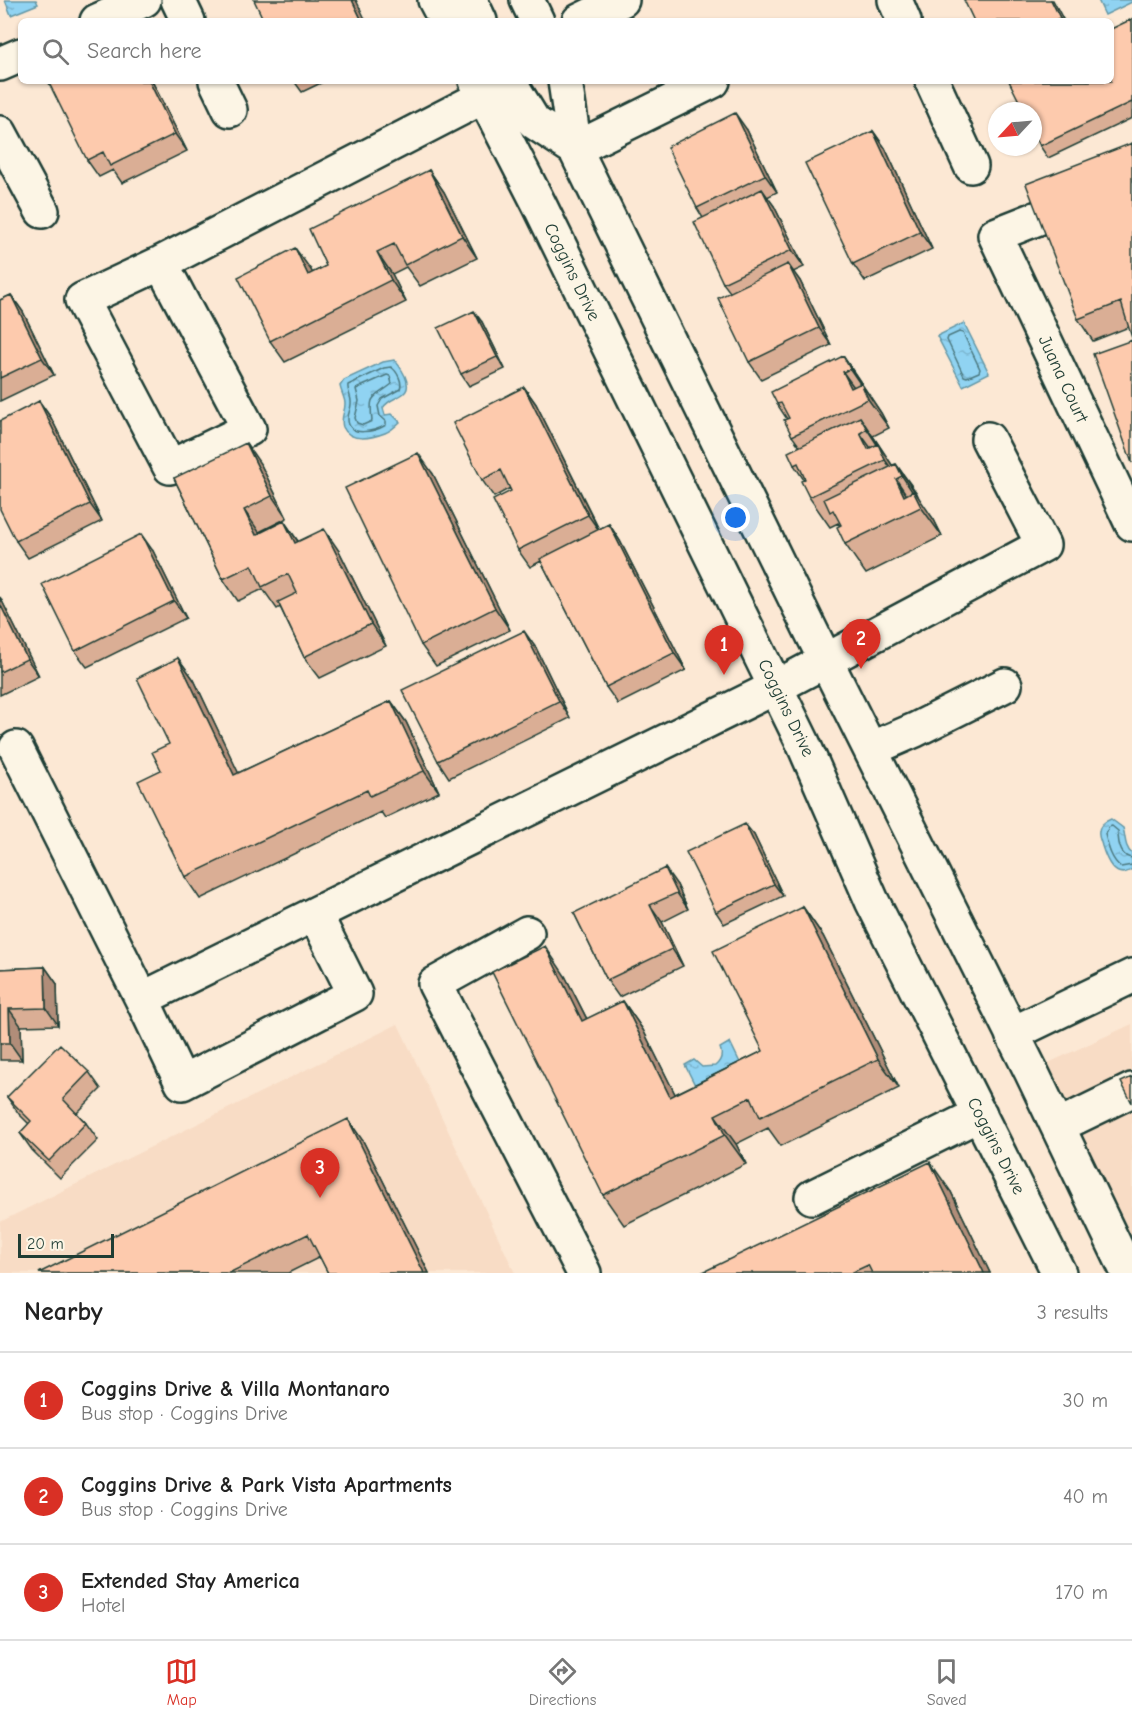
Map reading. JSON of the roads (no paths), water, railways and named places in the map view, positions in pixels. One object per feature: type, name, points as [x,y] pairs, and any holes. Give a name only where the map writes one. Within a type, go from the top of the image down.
[{"type":"street","points":[[104,18],[144,0]]},
{"type":"street","points":[[178,0],[187,18]]},
{"type":"street","points":[[435,0],[444,18]]},
{"type":"street","points":[[470,0],[479,18]]},
{"type":"street","points":[[527,0],[536,18]]},
{"type":"street","points":[[585,18],[622,0]]},
{"type":"street","points":[[895,0],[903,18]]},
{"type":"street","points":[[0,64],[18,56]]},
{"type":"street","points":[[217,84],[230,110]]},
{"type":"street","points":[[565,84],[575,149],[1058,1126],[1128,1273]]},
{"type":"street","points":[[575,149],[707,84]]},
{"type":"street","points":[[933,84],[971,166]]},
{"type":"street","points":[[161,263],[249,429],[170,467],[82,300],[161,263],[495,85],[534,122],[575,149]]},
{"type":"street","name":"Coggins Drive","points":[[495,85],[539,204],[803,743],[872,901],[1059,1273]]},
{"type":"street","points":[[0,133],[42,211]]},
{"type":"street","name":"Juana Court","points":[[1132,181],[995,235],[1132,524]]},
{"type":"street","points":[[142,999],[776,687],[1043,545],[988,439]]},
{"type":"street","points":[[871,749],[915,730],[1005,685]]},
{"type":"street","points":[[16,748],[182,1083],[355,994],[315,914]]},
{"type":"street","points":[[527,933],[435,984],[584,1273]]},
{"type":"street","points":[[1012,1034],[1132,976]]},
{"type":"street","points":[[1058,1126],[1132,1090]]},
{"type":"street","points":[[812,1197],[980,1114]]},
{"type":"water","points":[[5,0],[36,0],[38,4],[11,15]]},
{"type":"water","points":[[1098,0],[1132,0],[1132,2],[1105,15]]},
{"type":"water","points":[[964,323],[989,373],[963,386],[937,336]]},
{"type":"water","points":[[394,360],[405,376],[407,389],[405,393],[383,408],[385,415],[392,414],[400,422],[387,432],[374,436],[362,438],[346,432],[342,424],[345,404],[340,386],[344,380],[383,362]]},
{"type":"water","points":[[1111,819],[1123,828],[1126,845],[1132,854],[1132,869],[1126,872],[1121,873],[1112,867],[1099,837],[1100,827]]},
{"type":"water","points":[[730,1042],[744,1071],[699,1093],[685,1065],[694,1060],[702,1067],[715,1066],[721,1058],[720,1048]]},
{"type":"place","name":"Coggins Drive & Park Vista Apartments","points":[[861,669]]},
{"type":"place","name":"Coggins Drive & Villa Montanaro","points":[[724,675]]},
{"type":"place","name":"Extended Stay America","points":[[320,1198]]}]
